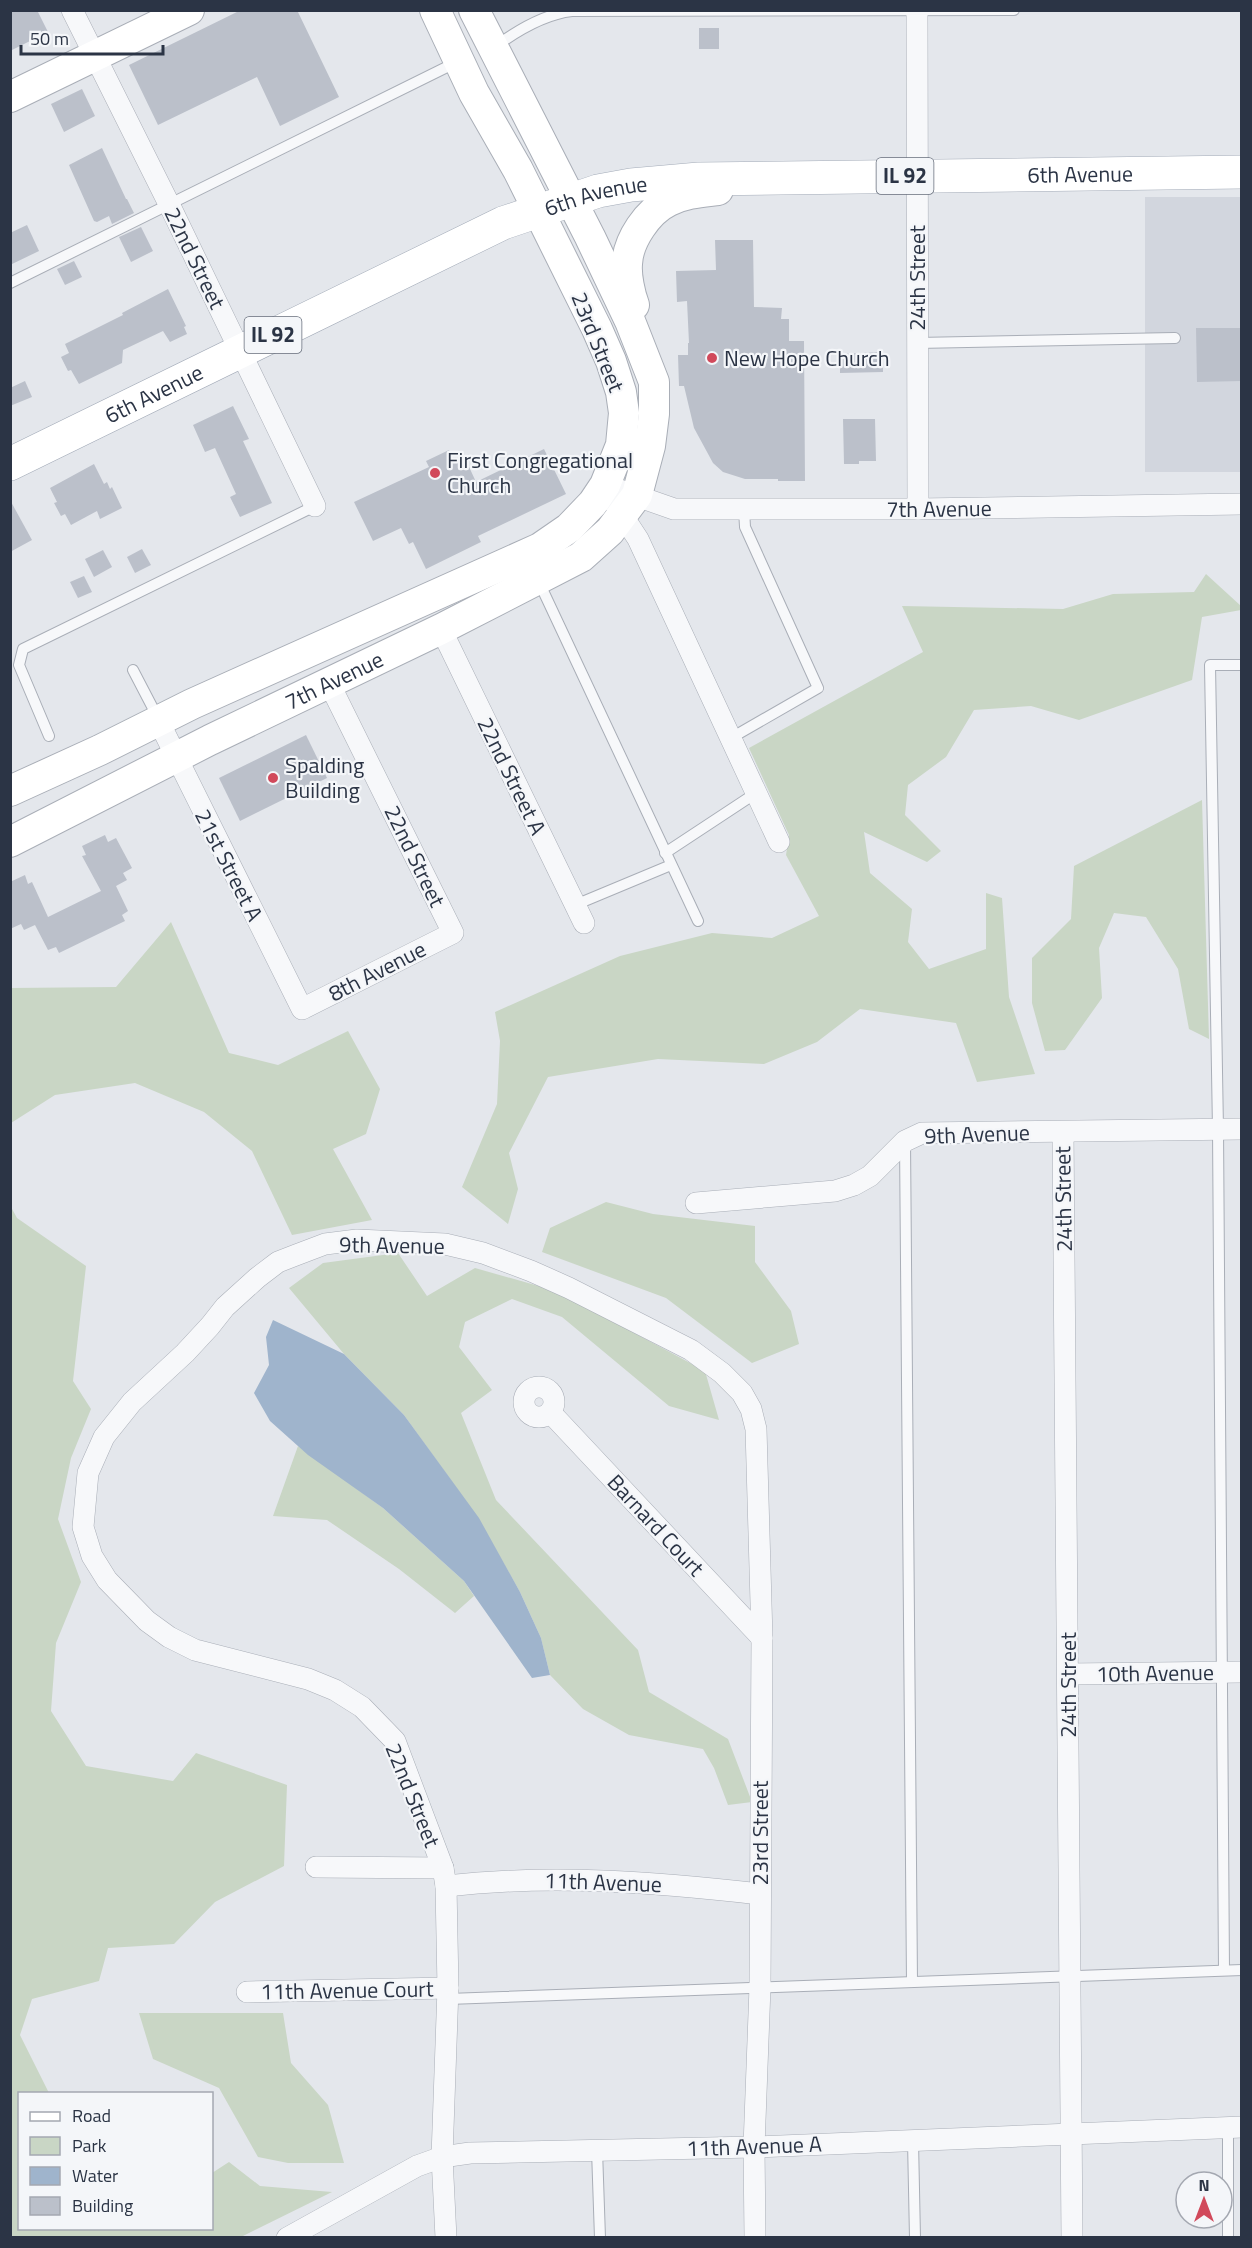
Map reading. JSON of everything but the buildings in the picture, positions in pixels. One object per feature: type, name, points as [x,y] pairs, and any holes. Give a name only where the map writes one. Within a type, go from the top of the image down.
[{"type":"main road","points":[[10,97],[189,10]]},
{"type":"main road","name":"23rd Street","points":[[435,10],[459,61],[538,211],[611,361],[621,392],[624,413],[621,445],[605,485]]},
{"type":"main road","name":"23rd Street","points":[[474,10],[630,321],[654,382],[654,414],[650,446],[629,505]]},
{"type":"main road","name":"6th Avenue","points":[[10,464],[503,223],[598,191],[665,181],[1242,172]]},
{"type":"main road","points":[[654,382],[649,341],[632,298],[627,264],[632,243],[639,230],[652,214],[667,202],[687,194],[803,178]]},
{"type":"main road","name":"7th Avenue","points":[[10,791],[100,750],[158,720],[540,548],[568,528],[593,503],[605,485]]},
{"type":"main road","name":"7th Avenue","points":[[10,842],[441,629],[581,557],[610,531],[629,505]]},
{"type":"street","name":"22nd Street","points":[[72,10],[315,506]]},
{"type":"street","name":"24th Street","points":[[917,11],[918,508]]},
{"type":"street","points":[[605,485],[629,505],[638,539],[779,842]]},
{"type":"street","name":"7th Avenue","points":[[629,505],[674,509],[744,509],[1242,504]]},
{"type":"street","name":"22nd Street A","points":[[441,629],[580,914]]},
{"type":"street","name":"22nd Street","points":[[329,683],[453,933]]},
{"type":"street","name":"21st Street A","points":[[158,720],[302,1009]]},
{"type":"street","name":"8th Avenue","points":[[302,1009],[453,933]]},
{"type":"street","name":"9th Avenue","points":[[696,1203],[835,1191],[854,1185],[880,1167],[905,1140],[922,1133],[1242,1129]]},
{"type":"street","name":"24th Street","points":[[1063,1132],[1072,2238]]},
{"type":"street","name":"9th Avenue","points":[[132,1402],[185,1353],[243,1289],[278,1262],[325,1244],[357,1240],[412,1242],[445,1244],[483,1253],[531,1271],[691,1350],[722,1373],[742,1393],[751,1409],[756,1429]]},
{"type":"street","name":"22nd Street","points":[[132,1402],[104,1437],[88,1473],[83,1527],[93,1556],[107,1580],[147,1621],[178,1641],[195,1650],[308,1679],[335,1690],[362,1707],[395,1742],[444,1877],[448,1993],[442,2157],[446,2238]]},
{"type":"street","name":"Barnard Court","points":[[550,1412],[762,1638]]},
{"type":"street","name":"23rd Street","points":[[755,2238],[754,2147],[760,1987],[762,1638],[756,1429]]},
{"type":"street","name":"10th Avenue","points":[[1068,1674],[1232,1672]]},
{"type":"street","name":"11th Avenue","points":[[316,1867],[444,1877],[475,1883],[582,1879],[672,1884],[760,1894]]},
{"type":"street","name":"11th Avenue Court","points":[[247,1992],[448,1993]]},
{"type":"street","name":"11th Avenue A","points":[[287,2238],[417,2166],[442,2157],[470,2153],[754,2147],[1235,2128]]},
{"type":"lane","points":[[493,48],[542,19],[558,13],[1014,10]]},
{"type":"lane","points":[[10,283],[459,61]]},
{"type":"lane","points":[[917,343],[1175,338]]},
{"type":"lane","points":[[49,736],[19,665],[23,649],[315,506]]},
{"type":"lane","points":[[731,738],[818,688],[746,527],[744,509]]},
{"type":"lane","points":[[538,580],[698,921]]},
{"type":"lane","points":[[1224,1971],[1232,1672],[1218,1129],[1210,665],[1242,665]]},
{"type":"lane","points":[[133,670],[158,720]]},
{"type":"lane","points":[[665,853],[756,793]]},
{"type":"lane","points":[[580,914],[671,865]]},
{"type":"lane","points":[[905,1140],[912,1982]]},
{"type":"lane","points":[[448,1993],[760,1987],[1242,1970]]},
{"type":"lane","points":[[1227,2238],[1235,2128]]},
{"type":"lane","points":[[913,2141],[915,2238]]},
{"type":"lane","points":[[597,2150],[600,2238]]},
{"type":"shaded area","points":[[1145,197],[1241,197],[1241,472],[1145,472]]},
{"type":"green space","points":[[1206,574],[1241,606],[1241,610],[1202,617],[1192,680],[1079,720],[1031,706],[974,710],[946,757],[908,785],[905,815],[941,851],[927,862],[864,832],[870,873],[912,909],[908,942],[929,969],[986,949],[986,893],[1002,898],[1009,997],[1035,1074],[977,1082],[956,1023],[860,1009],[817,1042],[764,1064],[658,1059],[548,1077],[509,1153],[518,1189],[508,1224],[462,1187],[497,1104],[500,1041],[495,1012],[620,956],[712,933],[772,938],[819,916],[786,855],[789,835],[749,748],[923,652],[902,606],[1063,609],[1113,594],[1194,592]]},
{"type":"green space","points":[[1202,800],[1209,1039],[1189,1029],[1178,969],[1146,917],[1114,913],[1099,948],[1102,998],[1065,1050],[1045,1051],[1032,1003],[1032,958],[1071,919],[1074,866]]},
{"type":"green space","points":[[171,922],[229,1053],[278,1065],[348,1031],[380,1089],[366,1134],[333,1149],[372,1220],[292,1235],[252,1151],[204,1112],[135,1083],[55,1095],[11,1123],[11,988],[116,987]]},
{"type":"green space","points":[[606,1202],[653,1214],[755,1226],[755,1262],[791,1311],[799,1344],[752,1363],[666,1298],[542,1252],[550,1228]]},
{"type":"green space","points":[[11,1207],[17,1218],[86,1266],[73,1381],[91,1409],[71,1458],[58,1519],[81,1582],[56,1643],[51,1711],[86,1766],[173,1781],[196,1753],[287,1785],[284,1866],[215,1902],[174,1944],[108,1948],[99,1981],[32,1999],[20,2035],[48,2092],[18,2092],[18,2230],[213,2230],[213,2172],[229,2162],[260,2186],[332,2192],[241,2237],[11,2237]]},
{"type":"green space","points":[[398,1253],[427,1296],[475,1268],[556,1291],[705,1371],[719,1420],[669,1406],[562,1317],[512,1299],[465,1322],[459,1347],[492,1390],[461,1413],[496,1500],[638,1650],[649,1692],[728,1739],[752,1802],[728,1805],[714,1768],[703,1749],[629,1735],[583,1709],[550,1675],[541,1638],[520,1592],[478,1518],[404,1415],[344,1354],[289,1288],[323,1263]]},
{"type":"green space","points":[[298,1446],[383,1508],[464,1581],[474,1596],[455,1613],[399,1569],[327,1520],[273,1516]]},
{"type":"green space","points":[[139,2013],[283,2013],[291,2063],[328,2105],[344,2163],[288,2163],[258,2157],[219,2088],[153,2059]]},
{"type":"water","points":[[273,1320],[344,1354],[404,1415],[479,1518],[520,1592],[541,1638],[550,1675],[532,1678],[464,1581],[383,1508],[308,1455],[270,1421],[254,1393],[269,1365],[266,1337]]},
{"type":"place","name":"New Hope Church","points":[[712,358]]},
{"type":"place","name":"First Congregational Church","points":[[435,473]]},
{"type":"place","name":"Spalding Building","points":[[273,778]]}]
